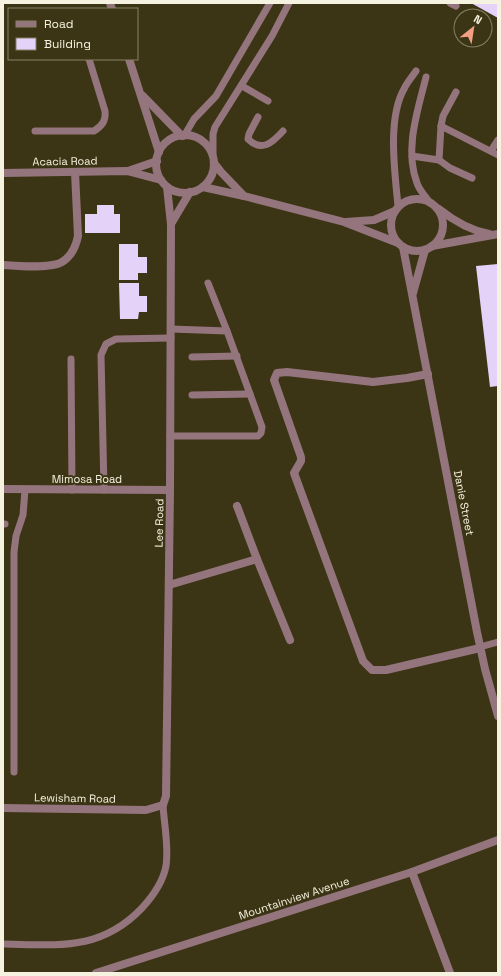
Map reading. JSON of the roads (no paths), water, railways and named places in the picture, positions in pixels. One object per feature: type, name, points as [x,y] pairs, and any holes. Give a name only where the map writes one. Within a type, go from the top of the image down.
[{"type":"street","points":[[130,60],[159,152]]},
{"type":"street","points":[[142,96],[183,136]]},
{"type":"street","points":[[192,136],[201,140],[208,146],[214,163],[213,172],[209,181],[195,192],[176,191],[167,187],[161,180],[157,170],[159,152],[165,144],[173,138],[192,136]]},
{"type":"street","name":"Acacia Road","points":[[127,171],[157,161]]},
{"type":"street","points":[[214,163],[244,196]]},
{"type":"street","name":"Acacia Road","points":[[3,173],[127,171],[161,180]]},
{"type":"street","points":[[3,265],[47,266],[62,262],[70,254],[76,245],[78,236],[75,172]]},
{"type":"street","name":"Lee Road","points":[[163,805],[167,787],[172,224],[167,187]]},
{"type":"street","points":[[203,187],[344,222],[400,245],[408,250],[416,251],[496,234]]},
{"type":"street","name":"Lee Road","points":[[172,224],[190,192]]},
{"type":"street","points":[[344,222],[374,220],[396,209],[405,201],[414,199],[423,200],[466,227],[476,231],[496,234]]},
{"type":"street","points":[[429,248],[438,240],[442,232],[443,224],[441,216],[434,206]]},
{"type":"street","points":[[396,209],[390,222],[391,231],[400,245]]},
{"type":"street","name":"Danie Street","points":[[400,245],[412,293],[480,647],[498,716]]},
{"type":"street","name":"Danie Street","points":[[412,293],[429,248]]},
{"type":"street","points":[[428,374],[372,382],[287,372],[277,373],[274,380],[302,457],[294,473],[363,661],[372,670],[386,670],[480,647]]},
{"type":"street","name":"Mimosa Road","points":[[3,489],[170,490]]},
{"type":"street","points":[[237,506],[290,640]]},
{"type":"street","points":[[169,585],[257,559]]},
{"type":"street","name":"Lewisham Road","points":[[3,808],[146,810],[163,805]]},
{"type":"street","name":"Mountainview Avenue","points":[[96,973],[412,872],[498,840]]},
{"type":"street","points":[[412,872],[450,973]]},
{"type":"lane","points":[[183,136],[194,119],[216,96],[270,3]]},
{"type":"lane","points":[[212,154],[215,127],[272,36],[289,3]]},
{"type":"lane","points":[[35,131],[94,130],[101,127],[106,118],[105,111],[89,60]]},
{"type":"lane","points":[[396,209],[394,129],[400,96],[403,89],[416,71]]},
{"type":"lane","points":[[426,77],[413,130],[412,156],[417,184],[434,206]]},
{"type":"lane","points":[[242,86],[268,101]]},
{"type":"lane","points":[[439,160],[440,126],[443,116],[456,92]]},
{"type":"lane","points":[[258,117],[249,134],[248,139],[252,143],[262,146],[273,143],[283,131]]},
{"type":"lane","points":[[440,126],[498,155]]},
{"type":"lane","points":[[491,151],[498,140]]},
{"type":"lane","points":[[412,156],[439,160],[450,168],[472,178]]},
{"type":"lane","points":[[170,436],[258,436],[261,433],[262,427],[237,356],[208,283]]},
{"type":"lane","points":[[104,490],[101,355],[106,344],[116,339],[171,333],[227,331]]},
{"type":"lane","points":[[192,357],[237,356]]},
{"type":"lane","points":[[71,359],[72,490]]},
{"type":"lane","points":[[192,395],[250,394]]},
{"type":"lane","points":[[14,772],[14,552],[16,536],[23,515],[25,490]]},
{"type":"lane","points":[[480,647],[498,642]]},
{"type":"lane","points":[[5,944],[76,944],[118,929],[132,918],[148,901],[163,876],[166,865],[166,852],[163,805]]}]
